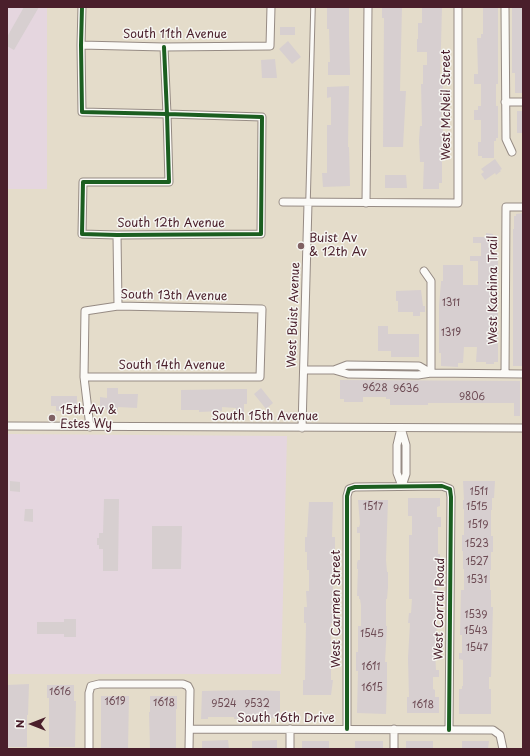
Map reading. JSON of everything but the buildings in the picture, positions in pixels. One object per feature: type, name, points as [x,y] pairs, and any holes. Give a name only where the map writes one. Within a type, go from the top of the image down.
[{"type":"street","points":[[82,7],[82,112],[167,114],[164,47]]},
{"type":"street","name":"South 11th Avenue","points":[[81,45],[164,47],[270,46],[271,7]]},
{"type":"street","points":[[283,202],[366,203],[368,7]]},
{"type":"street","name":"West McNeil Street","points":[[366,203],[458,203],[458,7]]},
{"type":"street","points":[[505,7],[506,139],[512,152]]},
{"type":"street","points":[[505,102],[523,102]]},
{"type":"street","name":"South 12th Avenue","points":[[167,114],[262,116],[261,234],[82,234],[83,182],[169,182],[167,114]]},
{"type":"street","name":"West Buist Avenue","points":[[302,428],[308,203]]},
{"type":"street","name":"West Kachina Trail","points":[[505,374],[506,207],[523,206]]},
{"type":"street","points":[[117,235],[118,306]]},
{"type":"street","points":[[424,271],[431,281],[431,373]]},
{"type":"street","name":"South 13th Avenue","points":[[84,377],[85,311],[118,306],[262,309],[260,377]]},
{"type":"street","points":[[334,370],[348,365],[419,366],[431,373]]},
{"type":"street","points":[[358,374],[359,365]]},
{"type":"street","points":[[304,370],[334,370],[348,374],[523,374]]},
{"type":"street","points":[[84,377],[90,426]]},
{"type":"street","name":"South 14th Avenue","points":[[84,377],[260,377]]},
{"type":"street","name":"South 15th Avenue","points":[[7,426],[523,428]]},
{"type":"street","points":[[401,428],[406,445],[406,474],[402,486]]},
{"type":"street","points":[[401,428],[397,445],[397,473],[402,486]]},
{"type":"street","points":[[397,461],[406,461]]},
{"type":"street","name":"West Carmen Street","points":[[347,729],[347,496],[349,489],[355,486],[402,486]]},
{"type":"street","name":"West Corral Road","points":[[402,486],[442,486],[450,489],[449,730]]},
{"type":"street","points":[[89,749],[89,694],[91,686],[100,684],[183,684],[188,686],[190,690],[189,749]]},
{"type":"street","name":"South 16th Drive","points":[[190,729],[494,730],[500,735],[503,749]]},
{"type":"street","points":[[290,729],[290,749]]},
{"type":"street","points":[[394,729],[394,749]]},
{"type":"lane","points":[[308,203],[313,7]]},
{"type":"shaded area","points":[[7,7],[47,7],[47,189],[7,189]]},
{"type":"shaded area","points":[[7,434],[287,436],[281,674],[7,674]]},
{"type":"cycle path","points":[[82,7],[82,112],[167,114],[262,117],[261,234],[82,234],[83,182],[169,182],[167,114],[164,47]]},
{"type":"cycle path","points":[[347,729],[347,496],[349,489],[355,487],[442,486],[450,489],[451,497],[449,730]]},
{"type":"place","name":"Buist Av & 12th Av","points":[[301,246]]},
{"type":"place","name":"15th Av & Estes Wy","points":[[52,418]]}]
